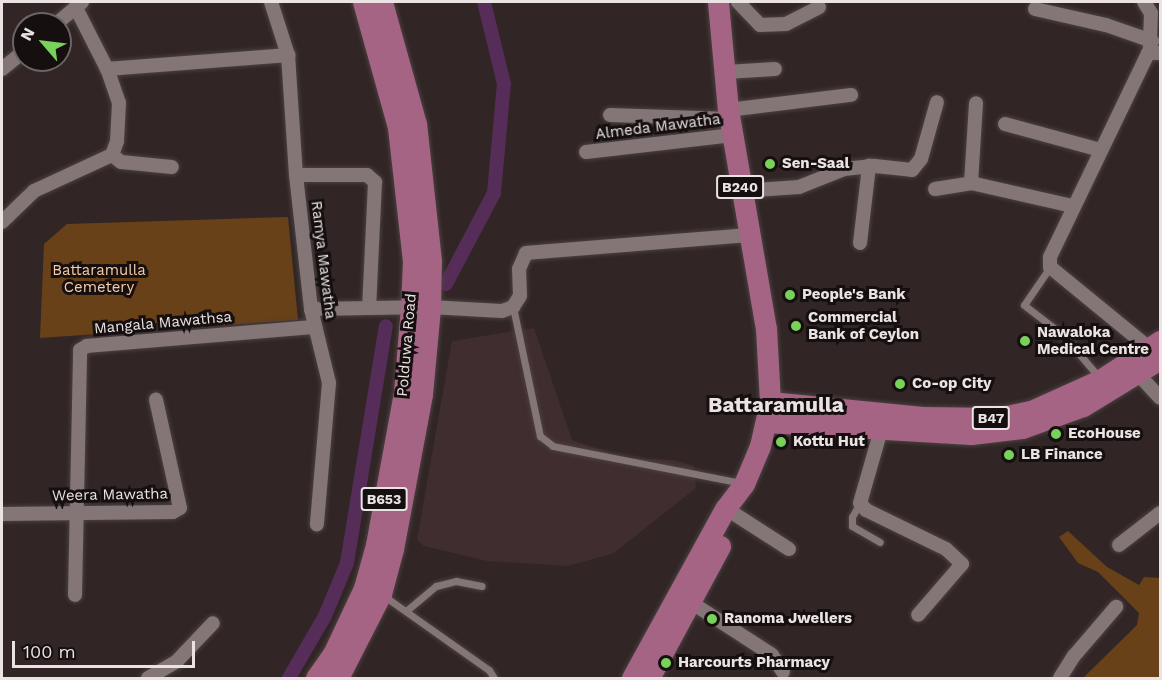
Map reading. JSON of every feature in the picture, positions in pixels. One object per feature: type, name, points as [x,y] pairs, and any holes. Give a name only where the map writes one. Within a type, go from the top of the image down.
[{"type":"main road","name":"Polduwa Road","points":[[316,678],[372,591],[393,549],[422,394],[420,307],[398,127],[363,2]]},
{"type":"main road","name":"Polduwa Road","points":[[382,2],[416,124],[431,261],[420,307]]},
{"type":"main road","name":"B240","points":[[632,678],[725,509],[741,488],[760,446],[768,412],[770,371],[730,121],[718,2]]},
{"type":"main road","name":"B47","points":[[768,412],[884,421],[971,434],[1022,428],[1083,406],[1137,374],[1157,349]]},
{"type":"main road","name":"B47","points":[[884,421],[998,418],[1031,411],[1101,380],[1157,349]]},
{"type":"main road","points":[[770,371],[801,414]]},
{"type":"main road","name":"B47","points":[[760,446],[801,414]]},
{"type":"main road","name":"B240","points":[[649,678],[692,603],[736,515],[741,488]]},
{"type":"main road","name":"Polduwa Road","points":[[338,678],[372,591]]},
{"type":"street","name":"Ramya Mawatha","points":[[271,2],[288,55],[296,174],[311,309],[329,383],[317,524]]},
{"type":"street","points":[[738,2],[760,25],[786,24],[819,7]]},
{"type":"street","points":[[1144,2],[1151,13],[1153,49],[1072,206],[1050,257],[1050,267],[1157,349]]},
{"type":"street","points":[[2,222],[34,191],[112,154],[117,141],[119,103],[79,5]]},
{"type":"street","points":[[1035,9],[1106,25],[1153,49]]},
{"type":"street","points":[[107,69],[288,55]]},
{"type":"street","points":[[726,72],[775,69]]},
{"type":"street","points":[[610,115],[730,121],[851,94]]},
{"type":"street","points":[[741,191],[799,187],[844,170],[869,166],[912,170],[918,166],[937,102]]},
{"type":"street","points":[[971,183],[976,103]]},
{"type":"street","name":"Almeda Mawatha","points":[[586,152],[730,121]]},
{"type":"street","points":[[1005,124],[1100,150]]},
{"type":"street","points":[[112,154],[121,162],[172,167]]},
{"type":"street","points":[[860,243],[869,166]]},
{"type":"street","points":[[296,174],[367,175],[375,182],[369,308]]},
{"type":"street","points":[[935,189],[971,183],[1072,206]]},
{"type":"street","points":[[311,309],[420,307],[508,309],[520,296],[520,259],[526,253],[748,236]]},
{"type":"street","name":"Mangala Mawathsa","points":[[75,594],[80,350],[315,327]]},
{"type":"street","points":[[1137,374],[1161,398]]},
{"type":"street","name":"Weera Mawatha","points":[[2,514],[173,512],[180,508],[156,400]]},
{"type":"street","points":[[884,421],[860,503],[866,510],[946,549],[962,564],[918,615]]},
{"type":"street","points":[[1119,545],[1161,513]]},
{"type":"street","points":[[736,515],[789,549]]},
{"type":"street","points":[[692,603],[772,655],[783,672]]},
{"type":"street","points":[[1060,678],[1074,656],[1116,607]]},
{"type":"street","points":[[148,678],[177,661],[213,623]]},
{"type":"lane","points":[[1050,267],[1024,305],[1063,335],[1101,380]]},
{"type":"lane","points":[[508,309],[540,436],[554,446],[741,488]]},
{"type":"lane","points":[[860,503],[852,517],[852,526],[880,542]]},
{"type":"lane","points":[[406,610],[436,586],[456,581],[482,586]]},
{"type":"lane","points":[[372,591],[406,610],[489,670],[494,678]]},
{"type":"shaded area","points":[[534,328],[572,440],[625,458],[674,460],[694,466],[696,488],[614,553],[568,566],[487,561],[424,546],[417,540],[452,341]]},
{"type":"green space","name":"Battaramulla Cemetery","points":[[288,217],[298,320],[40,338],[44,244],[67,224]]},
{"type":"green space","points":[[1068,531],[1107,567],[1139,585],[1144,577],[1160,578],[1160,678],[1083,678],[1137,625],[1139,613],[1098,572],[1078,563],[1059,537]]},
{"type":"waterway","points":[[446,284],[494,193],[504,84],[484,2]]},
{"type":"waterway","points":[[289,678],[325,616],[347,563],[386,326]]},
{"type":"place","name":"Sen-Saal","points":[[770,164]]},
{"type":"place","name":"People's Bank","points":[[790,295]]},
{"type":"place","name":"Commercial Bank of Ceylon","points":[[796,326]]},
{"type":"place","name":"Nawaloka Medical Centre","points":[[1025,341]]},
{"type":"place","name":"Co-op City","points":[[900,384]]},
{"type":"place","name":"EcoHouse","points":[[1056,434]]},
{"type":"place","name":"Kottu Hut","points":[[781,442]]},
{"type":"place","name":"LB Finance","points":[[1009,455]]},
{"type":"place","name":"Ranoma Jwellers","points":[[712,619]]},
{"type":"place","name":"Harcourts Pharmacy","points":[[666,663]]},
{"type":"district","name":"Battaramulla","points":[[776,405]]}]
